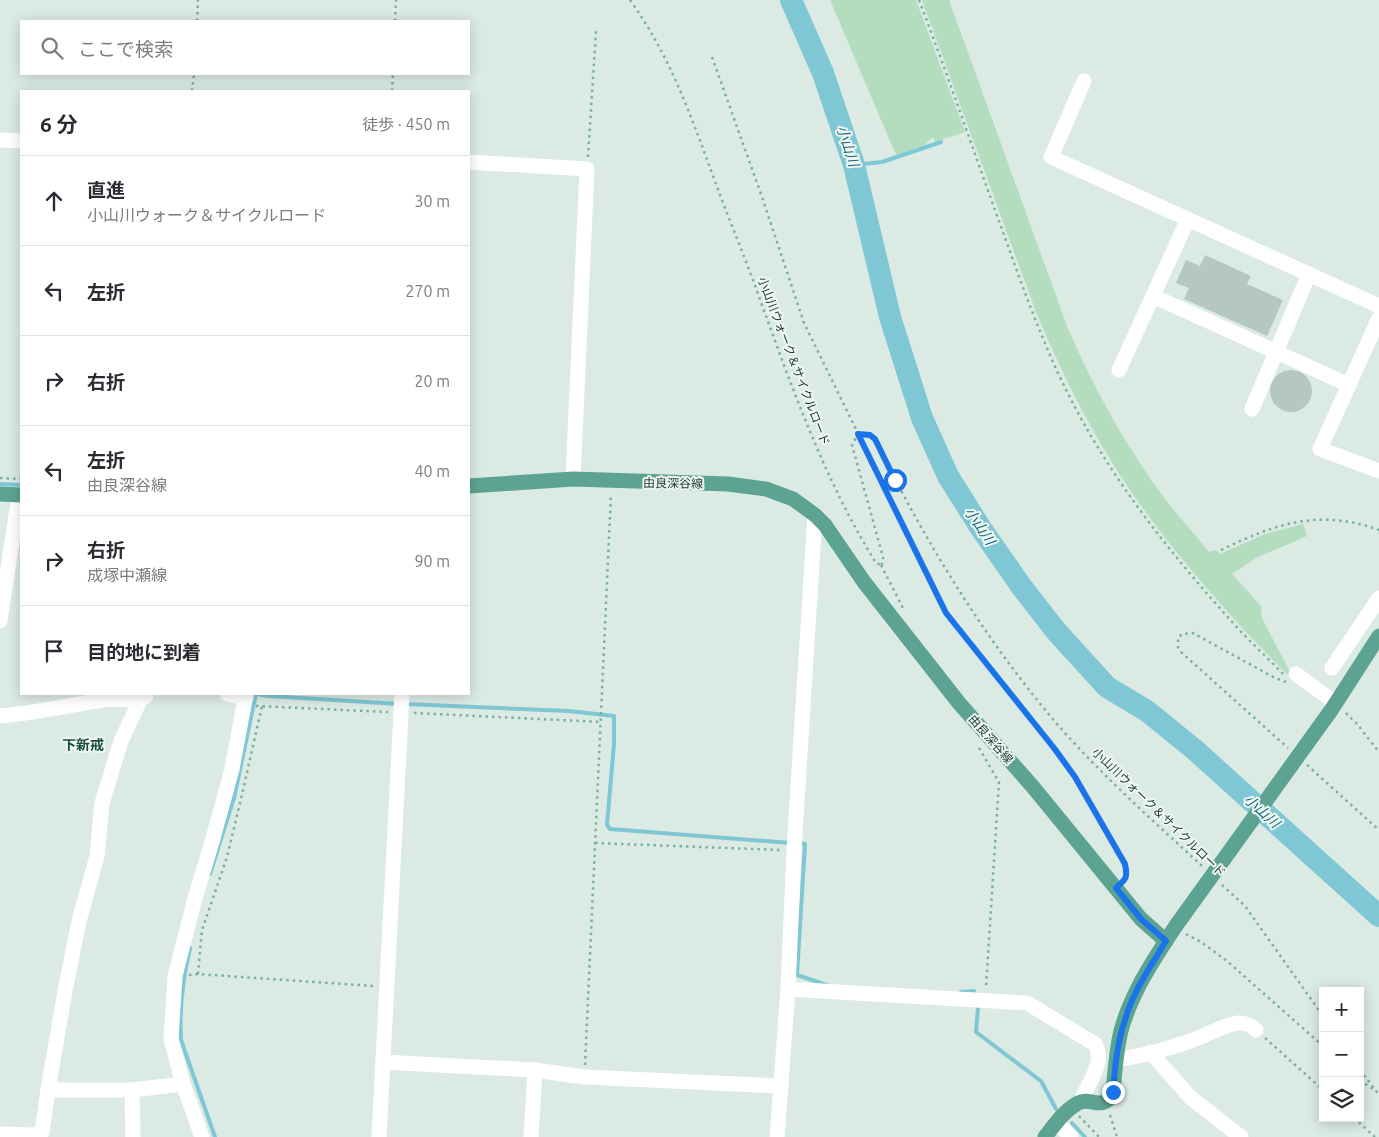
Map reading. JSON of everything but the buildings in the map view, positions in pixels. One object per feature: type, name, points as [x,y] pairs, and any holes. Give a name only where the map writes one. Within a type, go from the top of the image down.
[{"type":"main road","name":"由良深谷線","points":[[470,486],[573,479],[749,485],[792,499],[815,514],[928,666],[1033,787],[1141,919],[1166,941]]},
{"type":"main road","points":[[0,494],[20,495]]},
{"type":"main road","points":[[1045,1137],[1056,1122],[1076,1105],[1106,1101],[1113,1092],[1121,1032],[1141,982],[1185,914],[1337,708],[1379,636]]},
{"type":"street","points":[[1084,81],[1051,157],[1379,306]]},
{"type":"street","points":[[0,140],[20,141]]},
{"type":"street","points":[[470,162],[587,168],[573,479]]},
{"type":"street","points":[[1119,370],[1188,219]]},
{"type":"street","points":[[1252,409],[1309,274]]},
{"type":"street","points":[[1153,296],[1349,385]]},
{"type":"street","points":[[1379,318],[1320,449],[1379,471]]},
{"type":"street","points":[[0,621],[20,495]]},
{"type":"street","points":[[777,1137],[788,990],[794,850],[815,514]]},
{"type":"street","points":[[1332,668],[1379,598]]},
{"type":"street","points":[[1296,674],[1329,698],[1337,708]]},
{"type":"street","points":[[202,1137],[183,1084],[171,1040],[175,976],[232,769],[245,699],[231,695]]},
{"type":"street","points":[[379,1137],[402,695]]},
{"type":"street","points":[[0,716],[106,699],[128,700],[144,696]]},
{"type":"street","points":[[0,1134],[34,1135],[42,1132],[79,921],[97,856],[102,803],[121,741],[144,696]]},
{"type":"street","points":[[788,990],[1026,1003],[1095,1044],[1098,1049],[1095,1072],[1076,1105]]},
{"type":"street","points":[[1116,1059],[1150,1052],[1200,1037],[1230,1024],[1242,1023],[1250,1025],[1256,1030]]},
{"type":"street","points":[[1150,1052],[1191,1098],[1241,1137]]},
{"type":"street","points":[[383,1062],[535,1070],[584,1077],[781,1086]]},
{"type":"street","points":[[531,1137],[535,1070]]},
{"type":"street","points":[[48,1090],[132,1090],[183,1084]]},
{"type":"street","points":[[132,1090],[133,1137]]},
{"type":"street","points":[[1056,1122],[1070,1137]]},
{"type":"path","points":[[197,20],[198,0]]},
{"type":"path","points":[[395,20],[396,0]]},
{"type":"path","name":"小山川ウォーク＆サイクルロード","points":[[630,0],[661,48],[678,83],[784,366],[818,451],[876,564],[881,565],[883,557],[852,445],[858,434],[870,435],[875,439],[895,480],[942,565],[1008,663],[1088,757],[1130,800],[1202,866]]},
{"type":"path","points":[[919,0],[1025,291],[1050,355],[1077,411],[1113,471],[1191,575],[1290,682],[1276,678],[1193,633],[1182,634],[1178,638],[1178,647],[1182,653],[1292,751]]},
{"type":"path","points":[[587,168],[596,31]]},
{"type":"path","points":[[712,57],[761,194],[804,323],[946,613],[1075,777],[1125,864],[1127,874],[1125,880],[1116,888]]},
{"type":"path","points":[[192,90],[194,75]]},
{"type":"path","points":[[392,90],[393,75]]},
{"type":"path","points":[[0,478],[20,479]]},
{"type":"path","points":[[584,1077],[612,481]]},
{"type":"path","points":[[1221,550],[1257,533],[1302,520],[1345,521],[1379,530]]},
{"type":"path","points":[[245,699],[262,706],[602,722]]},
{"type":"path","points":[[198,974],[202,930],[227,857],[242,800],[262,706]]},
{"type":"path","points":[[1337,708],[1357,724],[1379,752]]},
{"type":"path","points":[[1306,764],[1379,830]]},
{"type":"path","points":[[987,1001],[986,991],[999,794]]},
{"type":"path","points":[[595,843],[794,850]]},
{"type":"path","name":"小山川ウォーク＆サイクルロード","points":[[1216,880],[1245,906],[1319,1010]]},
{"type":"path","points":[[1184,933],[1201,942],[1227,961],[1319,1042]]},
{"type":"path","points":[[175,976],[198,974],[387,987]]},
{"type":"path","points":[[1256,1030],[1319,1086]]},
{"type":"path","points":[[1364,1075],[1378,1094]]},
{"type":"path","points":[[1364,1083],[1378,1094]]},
{"type":"path","points":[[1106,1101],[1117,1137]]},
{"type":"path","points":[[1076,1105],[1099,1137]]},
{"type":"path","points":[[1358,1122],[1375,1137]]},
{"type":"green space","points":[[830,0],[916,0],[965,132],[935,142],[933,137],[925,145],[896,155]]},
{"type":"green space","points":[[922,0],[949,0],[1067,326],[1111,415],[1150,479],[1209,552],[1216,550],[1220,554],[1265,534],[1303,524],[1307,536],[1256,558],[1232,574],[1262,607],[1261,614],[1264,622],[1290,672],[1289,676],[1214,596],[1161,533],[1113,464],[1084,414],[1036,312]]},
{"type":"waterway","name":"小山川","points":[[791,0],[823,73],[854,165],[890,317],[922,418],[948,476],[980,527],[1021,586],[1056,631],[1107,687],[1147,711],[1195,750],[1379,916]]},
{"type":"waterway","points":[[854,165],[882,162],[941,142]]},
{"type":"waterway","points":[[0,484],[20,485]]},
{"type":"waterway","points":[[210,874],[234,798],[256,695]]},
{"type":"waterway","points":[[263,695],[399,704]]},
{"type":"waterway","points":[[406,704],[569,711],[614,716],[614,744],[607,825],[610,829],[791,843]]},
{"type":"waterway","points":[[798,843],[805,844],[797,975],[827,985]]},
{"type":"waterway","points":[[190,948],[182,994],[181,1040],[215,1137]]},
{"type":"waterway","points":[[961,992],[974,991]]},
{"type":"waterway","points":[[978,1007],[976,1032],[1041,1081],[1056,1109]]},
{"type":"waterway","points":[[1072,1123],[1085,1137]]},
{"type":"district","name":"下新戒","points":[[83,745]]},
{"type":"route","points":[[895,480],[875,439],[870,435],[858,434],[946,613],[1075,777],[1125,864],[1127,874],[1125,880],[1116,888],[1141,919],[1166,941],[1141,982],[1125,1017],[1118,1046],[1113,1092]]}]
